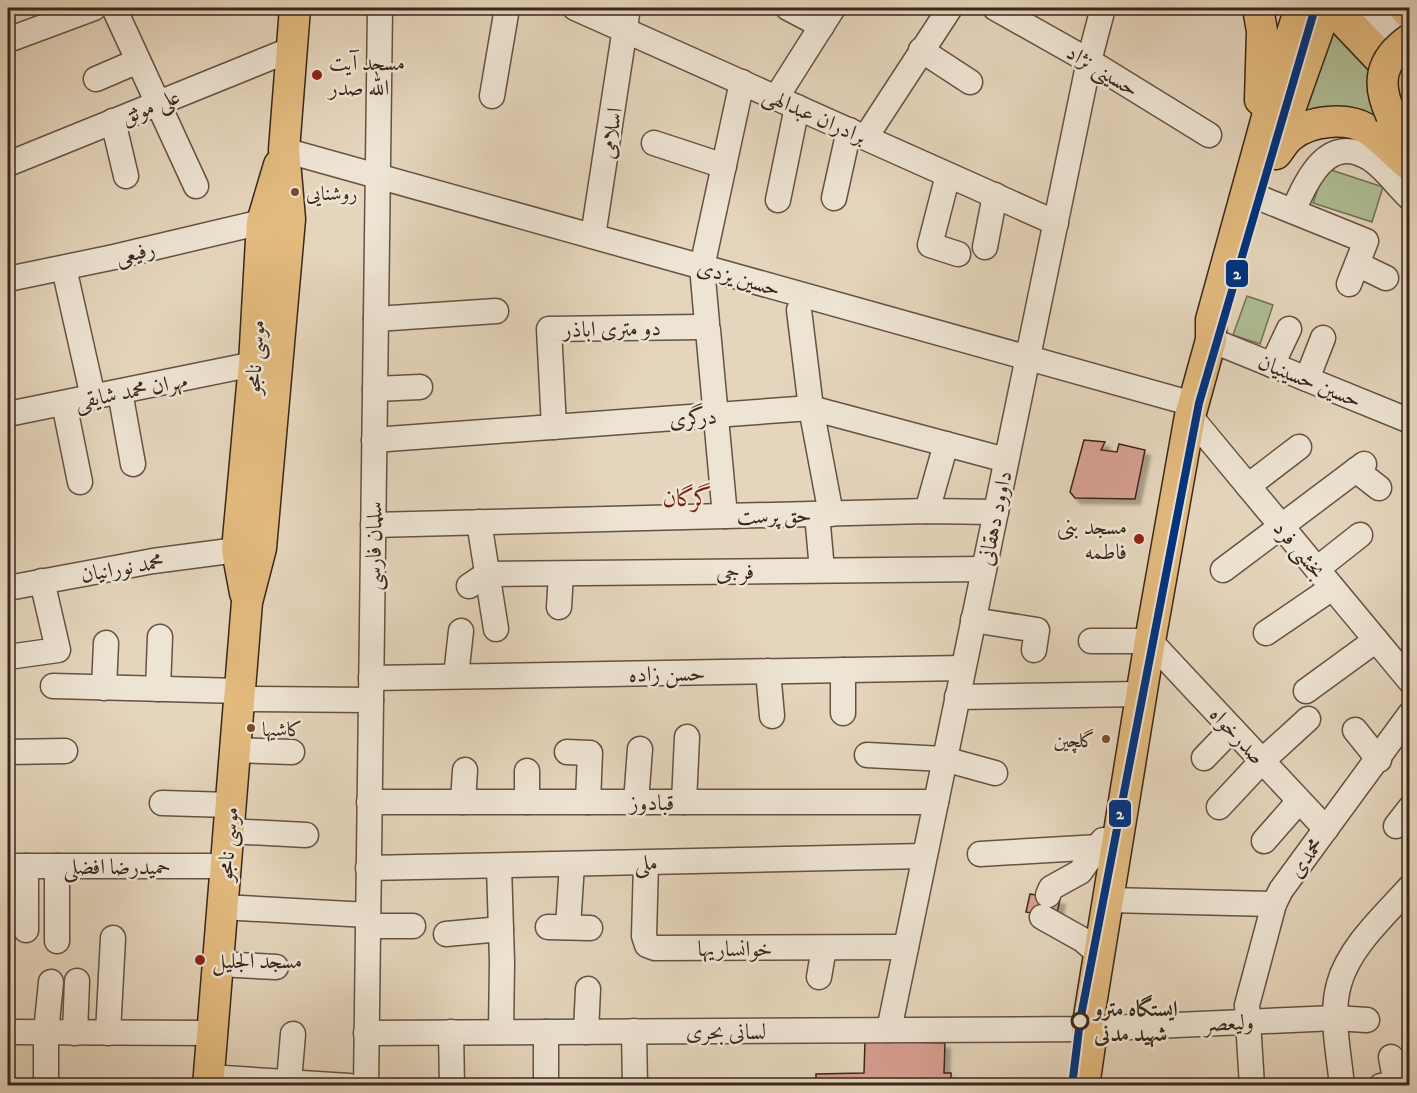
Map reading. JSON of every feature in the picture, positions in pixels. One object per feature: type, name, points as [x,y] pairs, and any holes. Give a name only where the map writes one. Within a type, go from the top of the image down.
[{"type":"highway","points":[[1333,8],[1404,113]]},
{"type":"highway","points":[[1406,8],[1410,12]]},
{"type":"main road","name":"موسی نامجو","points":[[247,602],[237,550],[290,219],[284,150],[295,8]]},
{"type":"main road","points":[[1258,8],[1264,156]]},
{"type":"main road","points":[[1084,1086],[1090,1045],[1087,1029],[1108,900],[1106,847],[1121,817],[1149,641],[1192,410],[1211,340],[1224,326],[1252,194],[1290,75],[1300,8]]},
{"type":"main road","points":[[1290,75],[1326,8]]},
{"type":"main road","points":[[1404,113],[1383,98],[1382,74],[1389,58],[1410,39]]},
{"type":"main road","points":[[1264,156],[1304,128],[1336,122],[1353,123],[1368,130],[1410,166]]},
{"type":"main road","name":"موسی نامجو","points":[[208,1081],[247,602],[261,548],[266,365],[261,222],[284,150]]},
{"type":"main road","points":[[1068,1086],[1075,1045],[1087,1029]]},
{"type":"street","points":[[8,40],[94,8]]},
{"type":"street","points":[[114,8],[196,186]]},
{"type":"street","name":"سلمان فارسی","points":[[366,1086],[380,8]]},
{"type":"street","points":[[492,96],[507,8]]},
{"type":"street","name":"برادران عبدالهی","points":[[575,8],[626,19],[742,82],[860,130],[948,175],[1056,223]]},
{"type":"street","points":[[778,200],[787,102],[828,16],[788,8]]},
{"type":"street","points":[[834,198],[860,130],[950,8]]},
{"type":"street","name":"حسینی نژاد","points":[[995,8],[1089,61],[1209,135]]},
{"type":"street","name":"داوود دهقانی","points":[[889,1030],[1089,61],[1103,8]]},
{"type":"street","points":[[1245,8],[1261,45]]},
{"type":"street","points":[[1361,8],[1410,61]]},
{"type":"street","points":[[1386,8],[1410,33]]},
{"type":"street","name":"اسلامی","points":[[593,236],[626,19]]},
{"type":"street","name":"علی موثق","points":[[8,164],[292,49]]},
{"type":"street","points":[[921,50],[970,82]]},
{"type":"street","points":[[96,79],[138,61]]},
{"type":"street","points":[[724,516],[705,327],[702,267],[742,82]]},
{"type":"street","points":[[113,121],[126,176]]},
{"type":"street","points":[[654,143],[724,166]]},
{"type":"street","name":"حسین یزدی","points":[[284,150],[1028,357],[1192,410]]},
{"type":"street","points":[[1293,211],[1307,179],[1321,161],[1344,152],[1371,159],[1410,198]]},
{"type":"street","points":[[948,175],[930,245],[958,254]]},
{"type":"street","points":[[1252,194],[1366,241],[1353,274],[1386,278]]},
{"type":"street","points":[[986,247],[995,195]]},
{"type":"street","name":"رفیعی","points":[[8,279],[261,222]]},
{"type":"street","points":[[64,268],[93,397]]},
{"type":"street","points":[[799,310],[824,514],[822,570]]},
{"type":"street","points":[[376,319],[496,312]]},
{"type":"street","name":"دو متری اباذر","points":[[554,427],[549,329],[705,327]]},
{"type":"street","points":[[1272,365],[1289,329]]},
{"type":"street","points":[[1306,379],[1323,338]]},
{"type":"street","name":"حسین حسینیان","points":[[1211,340],[1410,421]]},
{"type":"street","name":"مهران محمد شایقی","points":[[8,414],[266,365]]},
{"type":"street","points":[[375,389],[420,387]]},
{"type":"street","points":[[120,392],[133,464]]},
{"type":"street","points":[[64,403],[80,482]]},
{"type":"street","name":"درگری","points":[[374,440],[811,408],[1006,460]]},
{"type":"street","name":"بخشی فرد","points":[[1192,410],[1248,486],[1410,681]]},
{"type":"street","points":[[927,512],[946,444]]},
{"type":"street","points":[[1248,486],[1299,447]]},
{"type":"street","points":[[1223,570],[1360,467],[1379,488]]},
{"type":"street","name":"حق پرست","points":[[373,525],[996,512]]},
{"type":"street","points":[[479,522],[478,580],[496,629]]},
{"type":"street","points":[[1317,569],[1360,535]]},
{"type":"street","name":"محمد نورانیان","points":[[8,588],[153,561],[237,550]]},
{"type":"street","name":"فرجی","points":[[478,580],[561,574],[984,569]]},
{"type":"street","points":[[559,607],[561,574]]},
{"type":"street","points":[[8,657],[58,650],[42,581]]},
{"type":"street","points":[[1266,633],[1332,588]]},
{"type":"street","points":[[973,620],[1037,630],[1034,650]]},
{"type":"street","points":[[456,676],[461,631]]},
{"type":"street","points":[[158,689],[160,637]]},
{"type":"street","points":[[1091,640],[1149,641]]},
{"type":"street","points":[[1306,691],[1376,640]]},
{"type":"street","name":"صدرخواه","points":[[1149,641],[1326,829]]},
{"type":"street","points":[[104,688],[106,643]]},
{"type":"street","name":"حسن زاده","points":[[62,686],[158,689],[239,695],[371,689],[456,676],[963,668]]},
{"type":"street","points":[[843,670],[843,713]]},
{"type":"street","points":[[768,671],[772,717]]},
{"type":"street","points":[[957,697],[1141,694]]},
{"type":"street","name":"محمدی","points":[[1252,1086],[1246,1022],[1252,982],[1274,904],[1281,890],[1379,760],[1410,714]]},
{"type":"street","points":[[1219,807],[1262,761],[1308,719]]},
{"type":"street","points":[[1204,758],[1232,729]]},
{"type":"street","points":[[1355,730],[1379,760]]},
{"type":"street","points":[[684,802],[687,737]]},
{"type":"street","points":[[636,802],[640,748]]},
{"type":"street","points":[[235,750],[292,752]]},
{"type":"street","points":[[8,752],[65,751]]},
{"type":"street","points":[[567,752],[590,753],[588,802]]},
{"type":"street","points":[[867,755],[944,759],[995,773]]},
{"type":"street","points":[[463,802],[465,770]]},
{"type":"street","points":[[526,771],[527,802]]},
{"type":"street","points":[[1264,841],[1299,801]]},
{"type":"street","name":"قبادوز","points":[[369,802],[936,802]]},
{"type":"street","points":[[162,803],[306,835]]},
{"type":"street","points":[[980,854],[1106,847]]},
{"type":"street","points":[[1099,954],[1045,906],[1051,888],[1080,872],[1106,847]]},
{"type":"street","name":"ملی","points":[[368,868],[924,856]]},
{"type":"street","name":"خوانساریها","points":[[646,862],[644,936],[647,945],[655,948],[906,947]]},
{"type":"street","points":[[569,927],[572,864]]},
{"type":"street","points":[[17,866],[26,930]]},
{"type":"street","name":"حمیدرضا افضلی","points":[[17,866],[226,866]]},
{"type":"street","points":[[57,866],[57,941]]},
{"type":"street","points":[[499,866],[502,962],[501,1032]]},
{"type":"street","points":[[1342,1086],[1335,1018],[1339,984],[1350,957],[1410,887]]},
{"type":"street","points":[[1108,900],[1274,904]]},
{"type":"street","points":[[222,907],[413,926]]},
{"type":"street","points":[[446,934],[501,929]]},
{"type":"street","points":[[108,1033],[113,938]]},
{"type":"street","points":[[819,977],[825,948]]},
{"type":"street","points":[[218,964],[276,967]]},
{"type":"street","points":[[75,1033],[77,981]]},
{"type":"street","points":[[46,1086],[46,1032],[51,982]]},
{"type":"street","points":[[586,1032],[588,989]]},
{"type":"street","name":"ولیعصر","points":[[1087,1029],[1335,1018],[1367,1020]]},
{"type":"street","name":"لسانی بحری","points":[[366,1033],[1087,1029]]},
{"type":"street","points":[[634,1031],[635,1086]]},
{"type":"street","points":[[8,1032],[212,1033]]},
{"type":"street","points":[[451,1032],[452,1086]]},
{"type":"street","points":[[546,1032],[546,1086]]},
{"type":"street","points":[[289,1082],[293,1034]]},
{"type":"street","points":[[1391,1057],[1396,1084]]},
{"type":"street","points":[[208,1081],[289,1082],[349,1086]]},
{"type":"green space","points":[[1332,24],[1372,70],[1386,130],[1306,112]]},
{"type":"green space","points":[[1325,168],[1383,187],[1372,222],[1313,203]]},
{"type":"green space","points":[[1247,296],[1273,305],[1260,344],[1233,335]]},
{"type":"building","points":[[1084,440],[1105,442],[1101,450],[1117,452],[1119,444],[1145,450],[1135,499],[1075,498],[1070,492]]},
{"type":"building","points":[[1030,894],[1060,899],[1056,918],[1026,912]]},
{"type":"building","points":[[865,1041],[945,1043],[944,1073],[951,1073],[951,1086],[816,1086],[816,1074],[864,1073]]},
{"type":"transit line","name":"2","points":[[1072,1086],[1080,1021],[1199,403],[1315,8]]},
{"type":"place","name":"مسجد آیت الله صدر","points":[[317,75]]},
{"type":"place","name":"روشنایی","points":[[295,192]]},
{"type":"place","name":"مسجد بنی فاطمه","points":[[1139,539]]},
{"type":"place","name":"کاشیها","points":[[251,728]]},
{"type":"place","name":"گلچین","points":[[1106,739]]},
{"type":"place","name":"مسجد الجلیل","points":[[200,960]]},
{"type":"place","name":"ایستگاه مترو شهید مدنی","points":[[1080,1021]]},
{"type":"district","name":"گرگان","points":[[687,498]]}]
